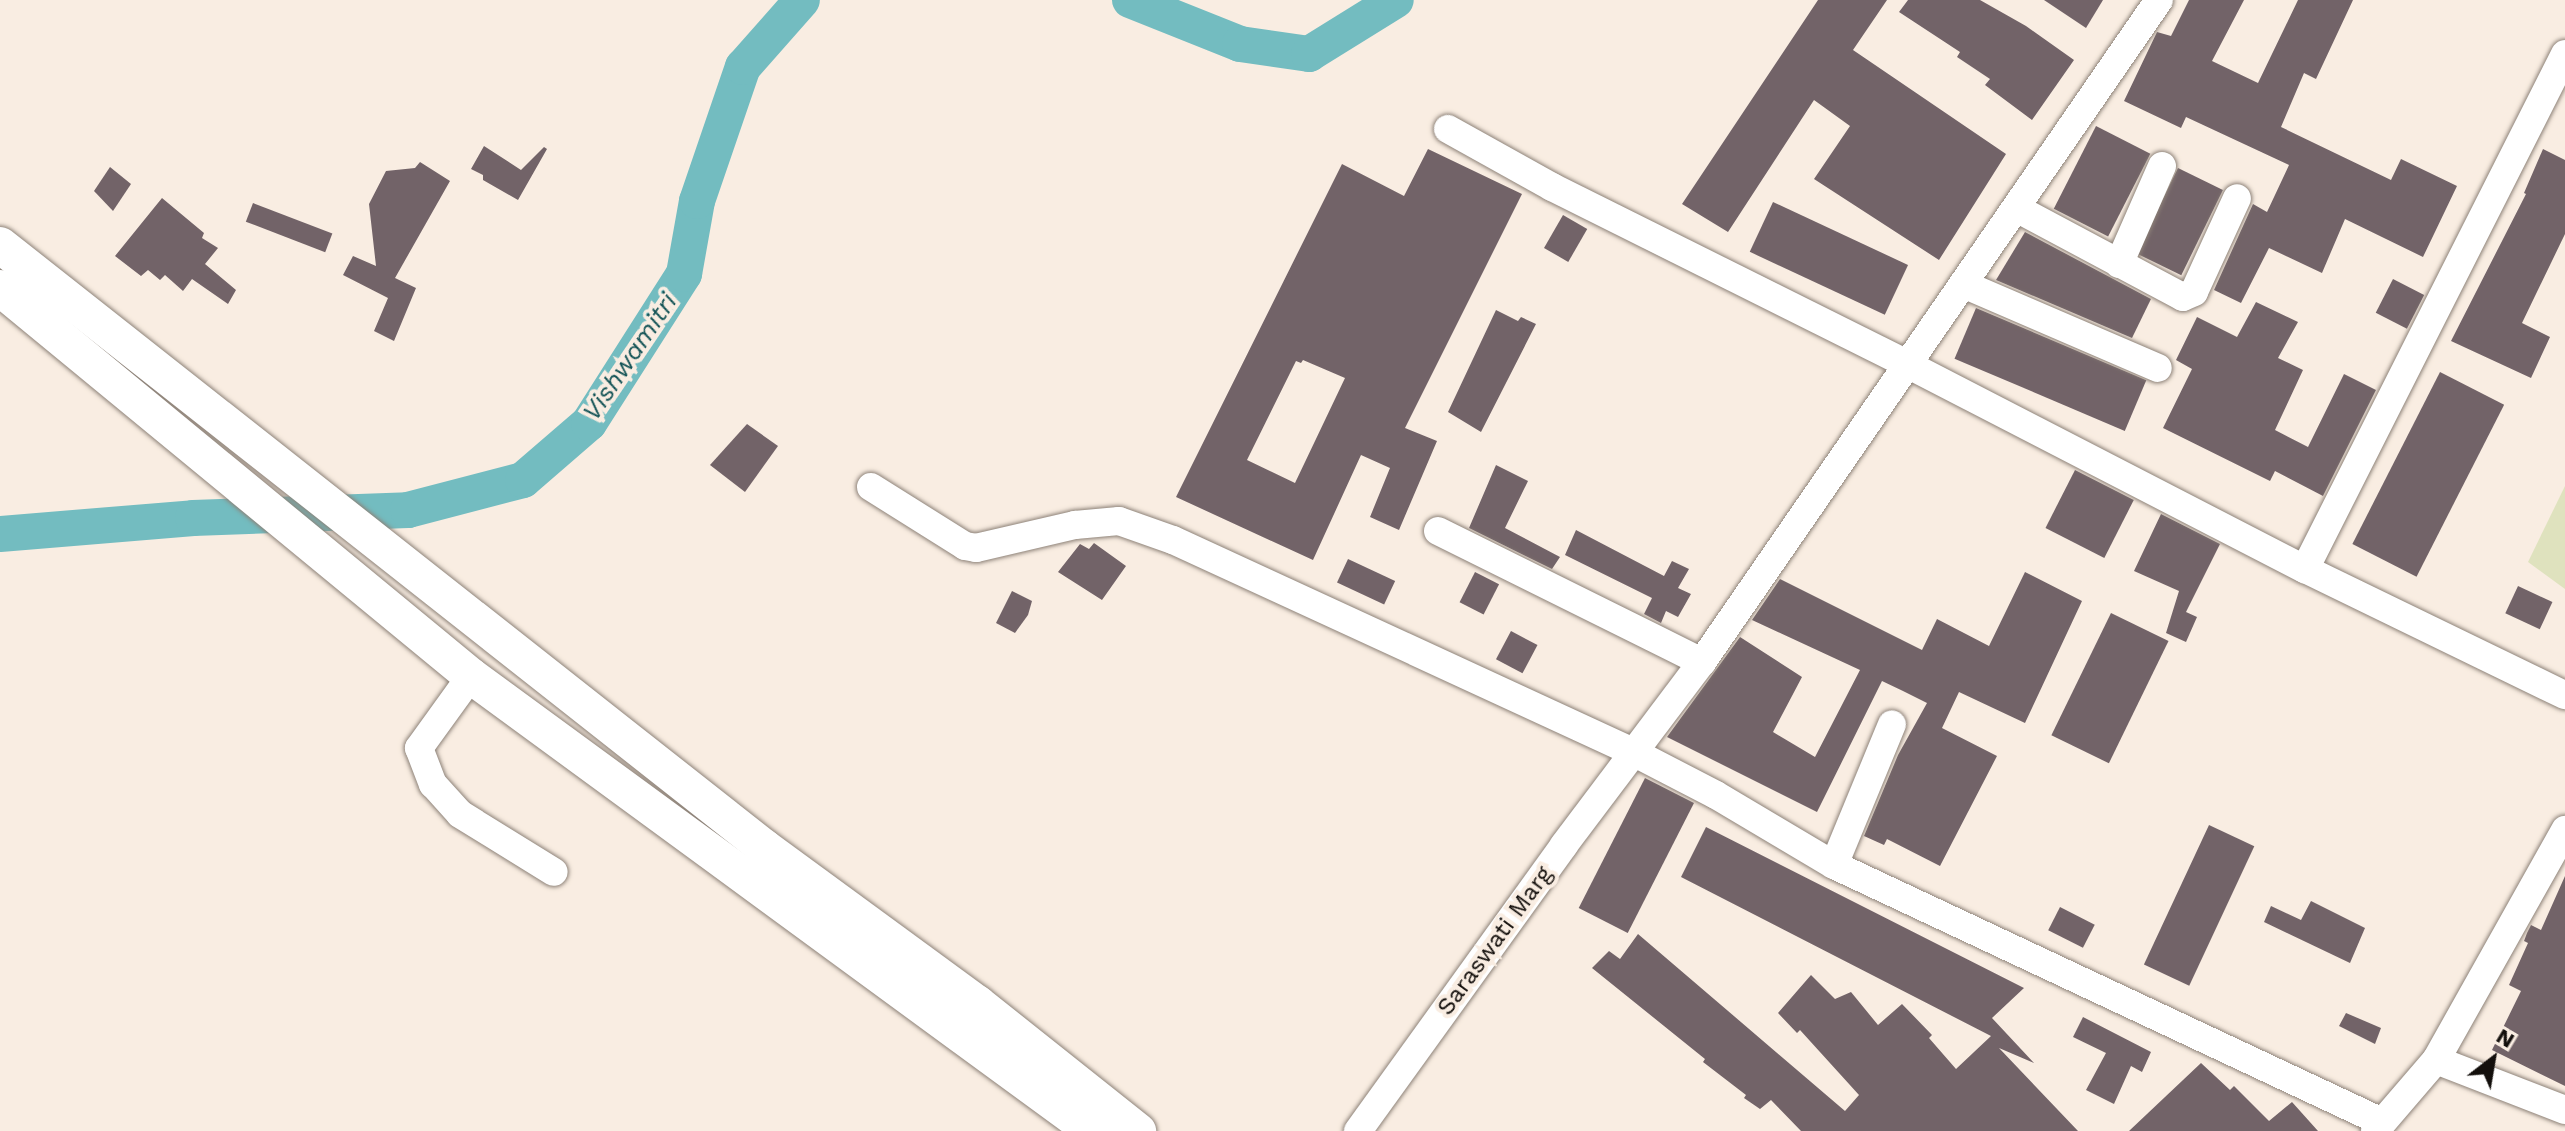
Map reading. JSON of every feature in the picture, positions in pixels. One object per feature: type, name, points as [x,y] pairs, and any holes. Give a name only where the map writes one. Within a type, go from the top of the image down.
[{"type":"main road","points":[[0,245],[765,848],[968,1017]]},
{"type":"main road","points":[[0,288],[471,676],[968,1017],[1045,1074],[1138,1131]]},
{"type":"main road","points":[[68,345],[93,318]]},
{"type":"main road","points":[[1045,1074],[1092,1131]]},
{"type":"street","name":"Saraswati Marg","points":[[1358,1131],[1633,752],[1702,662],[2159,0]]},
{"type":"street","points":[[2305,569],[2565,54]]},
{"type":"street","points":[[1448,129],[1552,187],[1907,364],[2305,569],[2565,695]]},
{"type":"street","points":[[2119,264],[2162,166]]},
{"type":"street","points":[[2016,208],[2175,294],[2189,296],[2237,198]]},
{"type":"street","points":[[1963,284],[2158,368]]},
{"type":"street","points":[[871,487],[965,546],[976,548],[1075,525],[1129,522],[1633,752],[1716,795],[1834,865],[2378,1126],[2436,1060],[2565,830]]},
{"type":"street","points":[[1438,531],[1702,662]]},
{"type":"street","points":[[471,676],[419,748],[433,784],[460,814],[554,872]]},
{"type":"street","points":[[1834,865],[1892,724]]},
{"type":"street","points":[[2436,1060],[2565,1110]]},
{"type":"green space","points":[[2565,486],[2565,589],[2528,562]]},
{"type":"building","points":[[1818,0],[1887,0],[1853,50],[2006,154],[1939,260],[1814,179],[1850,126],[1814,100],[1728,232],[1682,204]]},
{"type":"building","points":[[1908,0],[1980,0],[2026,26],[2074,60],[2032,120],[1985,85],[1990,79],[1957,57],[1960,52],[1899,12]]},
{"type":"building","points":[[2044,0],[2103,0],[2086,28]]},
{"type":"building","points":[[2189,0],[2244,0],[2212,61],[2258,83],[2298,0],[2353,0],[2316,79],[2304,73],[2281,127],[2391,180],[2401,159],[2457,186],[2423,257],[2345,219],[2322,273],[2269,248],[2241,303],[2214,290],[2253,204],[2267,212],[2289,165],[2186,117],[2181,128],[2124,101],[2157,32],[2171,36]]},
{"type":"building","points":[[2096,126],[2150,154],[2108,237],[2054,209]]},
{"type":"building","points":[[484,146],[521,170],[544,147],[547,149],[518,200],[483,180],[483,175],[471,169]]},
{"type":"building","points":[[1428,149],[1522,194],[1405,428],[1437,441],[1399,530],[1370,517],[1390,468],[1361,455],[1313,560],[1176,497],[1342,164],[1404,196]],"holes":[[[1303,360],[1345,378],[1295,483],[1247,460],[1296,361],[1301,363]]]},
{"type":"building","points":[[2543,149],[2565,160],[2565,234],[2522,323],[2550,337],[2531,378],[2451,341],[2526,194]]},
{"type":"building","points":[[420,162],[450,181],[395,278],[416,288],[394,341],[374,331],[388,298],[343,275],[353,256],[376,266],[369,204],[386,171],[415,168]]},
{"type":"building","points":[[110,167],[131,184],[113,211],[94,191]]},
{"type":"building","points":[[2178,168],[2223,190],[2181,275],[2136,253]]},
{"type":"building","points":[[162,198],[204,233],[202,238],[218,248],[205,264],[236,290],[228,304],[192,279],[183,291],[165,275],[160,280],[148,270],[141,276],[115,256]]},
{"type":"building","points":[[1773,202],[1908,265],[1885,315],[1750,252]]},
{"type":"building","points":[[253,203],[332,233],[325,252],[246,222]]},
{"type":"building","points":[[1563,215],[1587,229],[1568,262],[1544,248]]},
{"type":"building","points":[[2025,232],[2151,299],[2132,338],[1996,280]]},
{"type":"building","points":[[2393,279],[2424,295],[2407,329],[2376,313]]},
{"type":"building","points":[[2256,302],[2298,322],[2278,358],[2303,370],[2275,430],[2308,447],[2344,374],[2376,390],[2323,496],[2275,471],[2270,481],[2163,428],[2192,369],[2176,360],[2197,317],[2237,337]]},
{"type":"building","points":[[1976,308],[2146,380],[2125,431],[1955,359]]},
{"type":"building","points":[[1496,310],[1518,321],[1521,317],[1536,324],[1481,432],[1448,412]]},
{"type":"building","points":[[2440,372],[2504,405],[2417,577],[2352,544]]},
{"type":"building","points":[[747,424],[778,446],[745,492],[710,465]]},
{"type":"building","points":[[1496,465],[1528,481],[1505,528],[1560,557],[1552,569],[1469,528]]},
{"type":"building","points":[[2075,470],[2134,500],[2104,558],[2045,528]]},
{"type":"building","points":[[2161,514],[2220,544],[2186,612],[2197,617],[2186,642],[2166,633],[2179,591],[2134,571]]},
{"type":"building","points":[[1576,530],[1664,576],[1672,561],[1689,569],[1678,588],[1691,594],[1678,617],[1666,611],[1661,623],[1644,614],[1652,598],[1565,555]]},
{"type":"building","points":[[1094,543],[1126,566],[1102,600],[1058,572],[1080,544],[1089,549]]},
{"type":"building","points":[[1348,559],[1395,581],[1384,605],[1337,583]]},
{"type":"building","points":[[1475,572],[1499,584],[1484,615],[1460,602]]},
{"type":"building","points":[[2025,572],[2082,601],[2025,723],[1959,692],[1942,728],[1997,756],[1940,866],[1887,839],[1884,845],[1864,836],[1898,755],[1927,703],[1882,681],[1817,812],[1667,737],[1740,637],[1802,677],[1773,732],[1815,757],[1860,670],[1752,620],[1780,579],[1922,650],[1937,619],[1989,646]]},
{"type":"building","points":[[2518,586],[2552,602],[2540,629],[2505,613]]},
{"type":"building","points":[[1012,591],[1032,601],[1028,615],[1015,633],[996,623]]},
{"type":"building","points":[[2111,613],[2169,641],[2109,763],[2051,735]]},
{"type":"building","points":[[1511,631],[1537,645],[1522,673],[1496,659]]},
{"type":"building","points":[[1645,778],[1694,803],[1628,933],[1579,908]]},
{"type":"building","points":[[2209,825],[2254,846],[2189,986],[2144,965]]},
{"type":"building","points":[[1706,827],[2024,988],[1992,1018],[2034,1063],[1999,1048],[2078,1131],[1801,1131],[1771,1100],[1760,1109],[1744,1098],[1746,1095],[1703,1062],[1705,1059],[1592,968],[1609,951],[1620,959],[1638,934],[1845,1111],[1859,1095],[1800,1030],[1797,1033],[1778,1013],[1811,975],[1835,999],[1851,992],[1878,1025],[1902,1004],[1932,1035],[1929,1038],[1956,1069],[1991,1036],[1681,877]]},
{"type":"building","points":[[2565,876],[2565,1086],[2492,1050],[2521,991],[2509,985],[2528,943],[2524,941],[2527,933],[2531,925],[2541,930]]},
{"type":"building","points":[[2311,901],[2365,928],[2350,963],[2264,922],[2271,906],[2301,920]]},
{"type":"building","points":[[2060,907],[2095,925],[2083,948],[2048,930]]},
{"type":"building","points":[[2346,1013],[2381,1028],[2375,1044],[2339,1026]]},
{"type":"building","points":[[2083,1017],[2151,1052],[2142,1072],[2131,1066],[2114,1104],[2086,1090],[2106,1053],[2073,1037]]},
{"type":"building","points":[[2201,1063],[2230,1090],[2234,1086],[2269,1121],[2292,1102],[2318,1131],[2129,1131]]},
{"type":"waterway","name":"Vishwamitri","points":[[0,534],[193,518],[408,510],[523,480],[589,423],[684,274],[697,201],[743,67],[802,0]]},
{"type":"waterway","name":"Vishwamitri","points":[[1130,0],[1240,44],[1309,54],[1396,0]]}]
